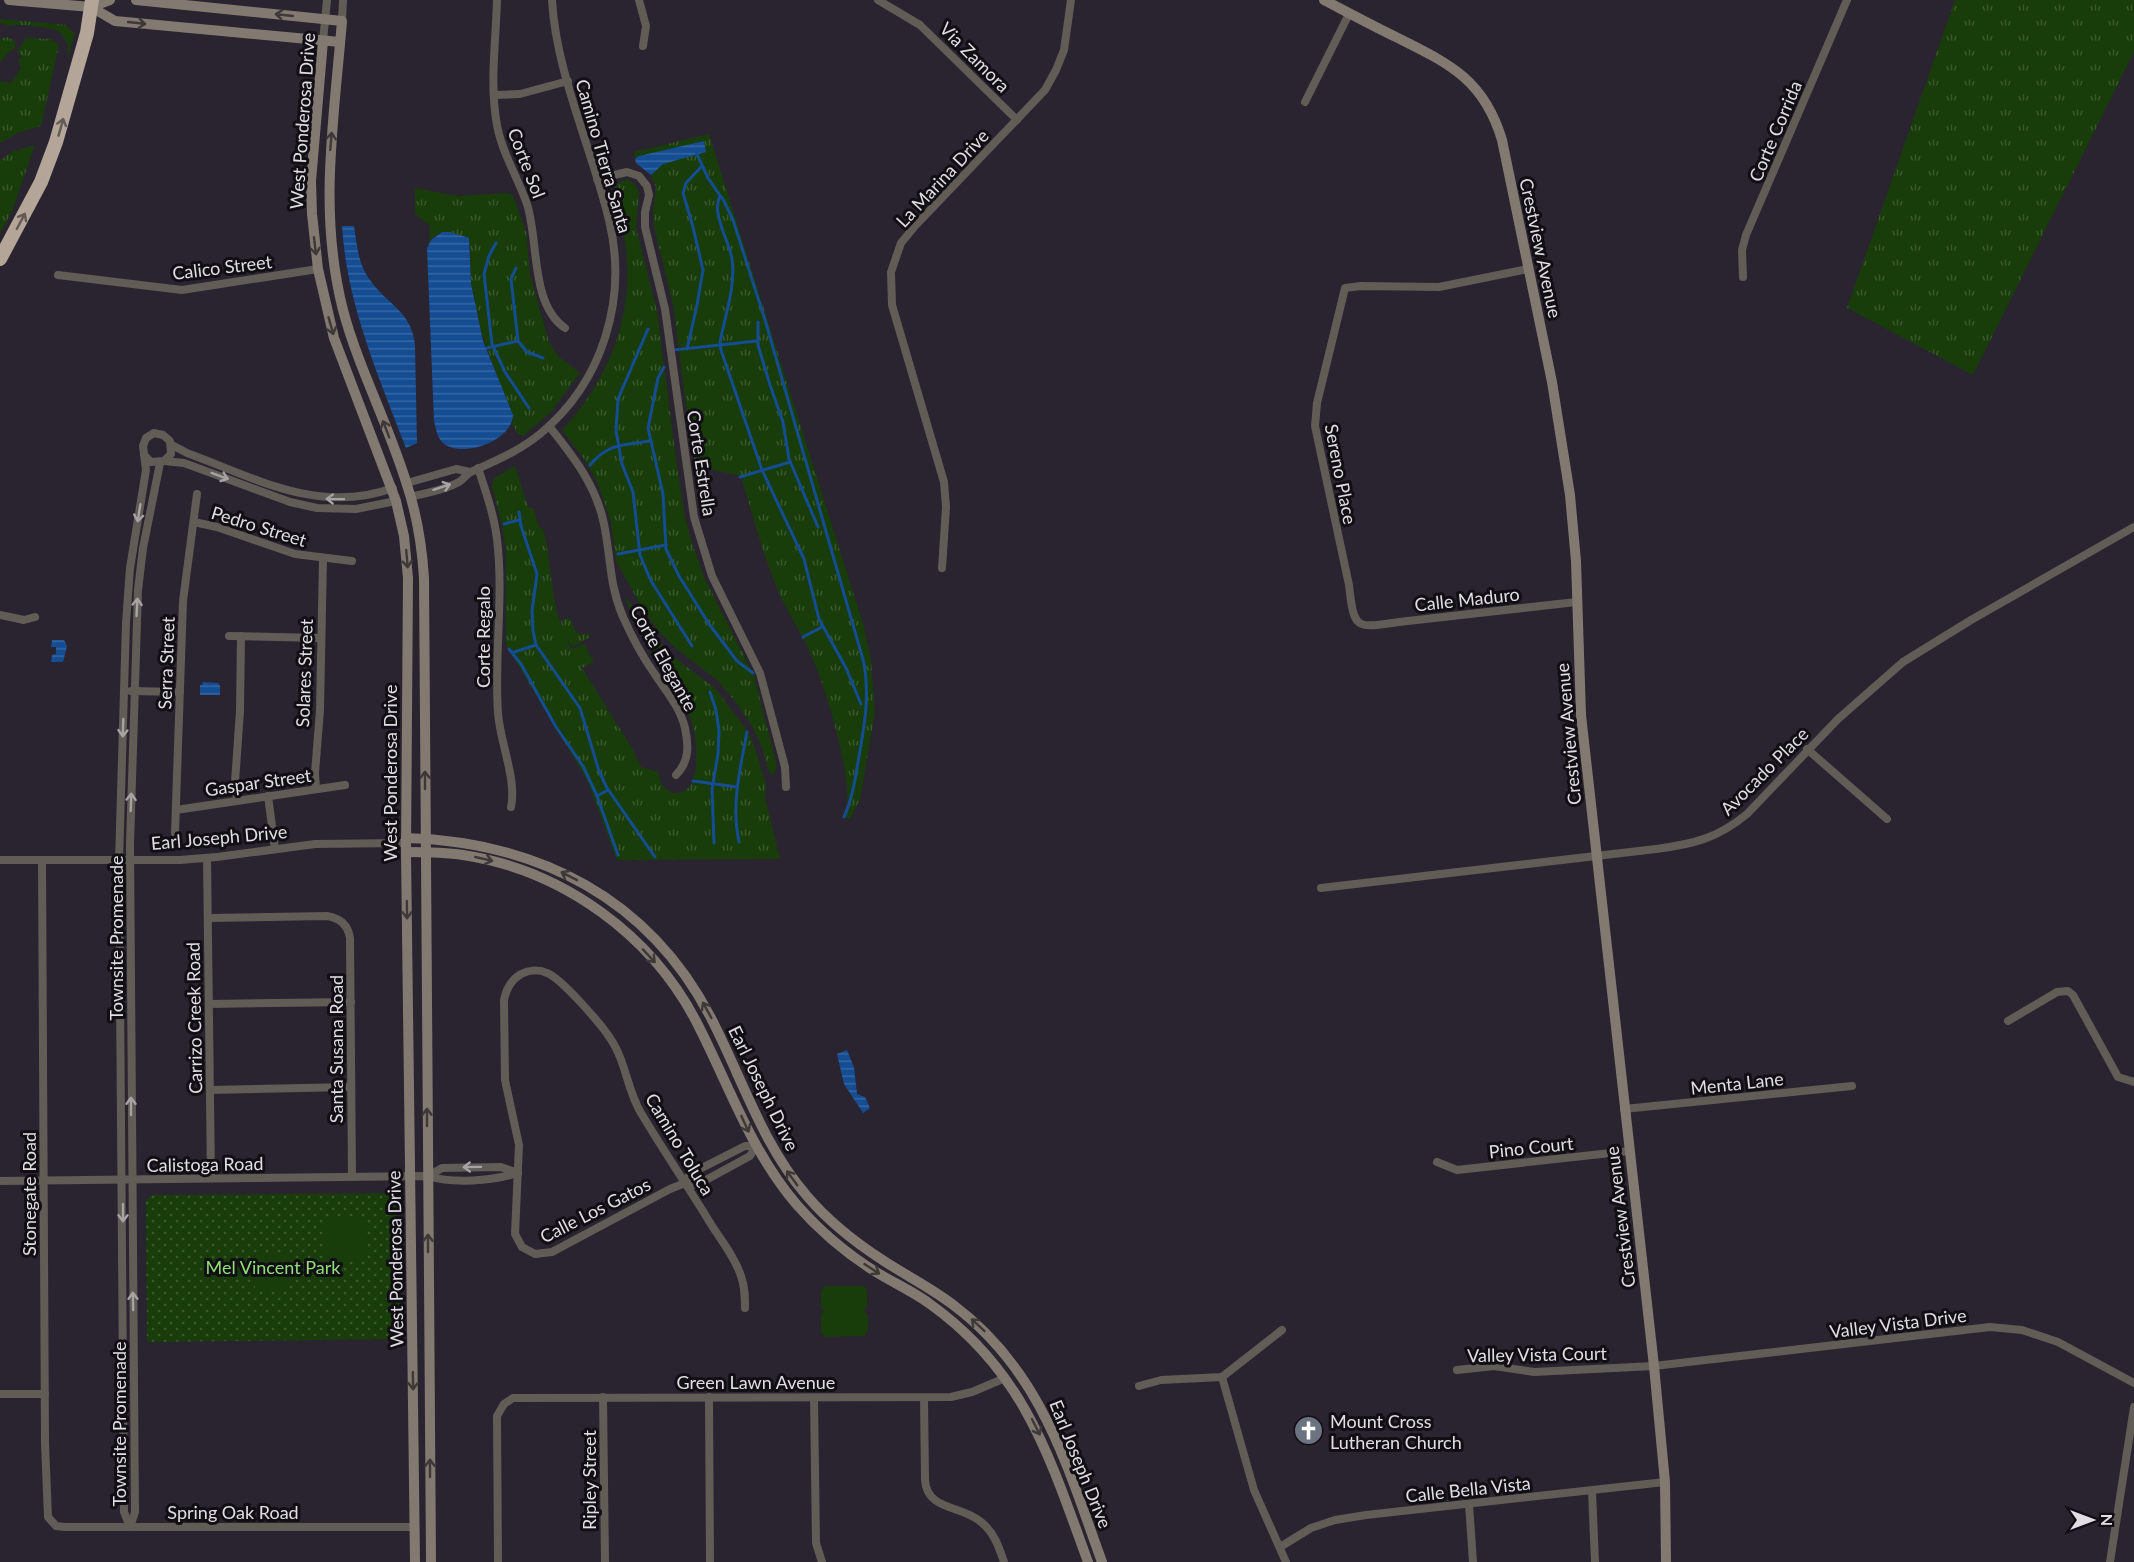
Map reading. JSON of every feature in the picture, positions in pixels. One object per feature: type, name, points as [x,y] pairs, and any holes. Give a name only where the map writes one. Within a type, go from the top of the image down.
[{"type":"highway","points":[[0,259],[41,182],[56,142],[87,33],[91,4]]},
{"type":"main road","points":[[9,0],[91,4],[110,0]]},
{"type":"main road","points":[[136,0],[342,21]]},
{"type":"main road","name":"Crestview Avenue","points":[[1324,0],[1441,60],[1463,76],[1481,96],[1494,117],[1502,140],[1552,382],[1570,495],[1576,561],[1580,703],[1654,1366],[1665,1482],[1666,1562]]},
{"type":"main road","points":[[91,4],[115,21],[340,42]]},
{"type":"main road","name":"West Ponderosa Drive","points":[[342,21],[328,189],[334,266],[350,333],[407,483],[420,537],[424,578],[431,1562]]},
{"type":"main road","name":"West Ponderosa Drive","points":[[323,40],[311,181],[318,269],[334,338],[393,488],[404,536],[408,578],[406,844],[415,1562]]},
{"type":"main road","points":[[318,269],[334,266]]},
{"type":"main road","points":[[393,488],[407,483]]},
{"type":"main road","points":[[396,501],[411,498]]},
{"type":"main road","name":"Earl Joseph Drive","points":[[406,844],[425,839],[477,845],[528,858],[585,885],[635,921],[678,967],[701,1001],[768,1139],[798,1185],[826,1216],[853,1240],[956,1306],[984,1332],[1016,1369],[1040,1406],[1056,1438],[1102,1562]]},
{"type":"main road","name":"Earl Joseph Drive","points":[[406,844],[426,852],[445,852],[484,859],[531,874],[576,895],[624,930],[665,973],[688,1006],[764,1162],[787,1194],[828,1236],[866,1265],[928,1302],[946,1316],[978,1346],[1005,1378],[1043,1442],[1088,1562]]},
{"type":"main road","points":[[756,1146],[768,1139]]},
{"type":"main road","points":[[1005,1378],[1016,1369]]},
{"type":"main road","points":[[414,1527],[430,1527]]},
{"type":"street","name":"West Ponderosa Drive","points":[[323,40],[327,0]]},
{"type":"street","name":"West Ponderosa Drive","points":[[342,21],[344,0]]},
{"type":"street","name":"Corte Sol","points":[[497,0],[494,95],[496,120],[502,146],[531,218],[539,279],[551,314],[565,328]]},
{"type":"street","name":"Camino Tierra Santa","points":[[411,498],[460,482],[470,472],[512,453],[549,426],[564,411],[584,384],[600,353],[611,320],[616,286],[615,251],[608,217],[568,81],[555,29],[552,0]]},
{"type":"street","points":[[639,0],[646,26],[643,46]]},
{"type":"street","name":"Via Zamora","points":[[878,0],[928,31],[1017,120]]},
{"type":"street","name":"La Marina Drive","points":[[942,568],[946,507],[944,482],[892,305],[891,272],[897,252],[908,234],[1045,90],[1064,50],[1071,0]]},
{"type":"street","name":"Corte Corrida","points":[[1743,277],[1742,250],[1746,235],[1847,0]]},
{"type":"street","points":[[1305,102],[1349,14]]},
{"type":"street","points":[[494,95],[520,94],[568,81]]},
{"type":"street","name":"Corte Estrella","points":[[597,178],[627,172],[639,176],[647,186],[649,195],[645,212],[645,227],[665,309],[694,517],[712,576],[760,673],[785,767],[786,787]]},
{"type":"street","name":"Calico Street","points":[[58,275],[182,290],[318,269]]},
{"type":"street","name":"Sereno Place","points":[[1361,623],[1356,621],[1352,611],[1349,585],[1315,426],[1317,403],[1343,291],[1345,288],[1361,286],[1439,287],[1528,269]]},
{"type":"street","name":"Corte Elegante","points":[[549,426],[578,463],[591,485],[604,523],[610,577],[618,606],[638,647],[681,716],[688,751],[685,763],[676,775]]},
{"type":"street","points":[[393,488],[355,498],[331,499],[306,496],[195,456],[172,445],[167,437],[154,434],[144,442],[144,455],[151,462],[183,463],[290,502],[317,508],[356,509],[396,501]]},
{"type":"street","points":[[162,462],[171,454],[172,445]]},
{"type":"street","name":"Townsite Promenade","points":[[130,1527],[124,1512],[119,861],[128,590],[146,470],[144,455]]},
{"type":"street","name":"Townsite Promenade","points":[[130,1527],[135,1512],[130,861],[135,691],[141,569],[162,462]]},
{"type":"street","name":"Corte Regalo","points":[[478,468],[492,513],[498,545],[497,695],[501,734],[513,788],[511,807]]},
{"type":"street","name":"Camino Tierra Santa","points":[[407,483],[456,470],[470,472]]},
{"type":"street","name":"Serra Street","points":[[175,833],[183,601],[197,494]]},
{"type":"street","name":"Pedro Street","points":[[194,522],[216,527],[281,550],[352,561]]},
{"type":"street","name":"Avocado Place","points":[[1321,888],[1689,844],[1709,838],[1731,827],[1747,814],[1807,749],[1870,689],[1903,662],[1971,620],[2134,527]]},
{"type":"street","name":"Solares Street","points":[[316,789],[323,558]]},
{"type":"street","name":"Calle Maduro","points":[[1361,623],[1372,627],[1576,602]]},
{"type":"street","points":[[0,615],[24,620],[35,617]]},
{"type":"street","points":[[229,636],[321,638]]},
{"type":"street","points":[[237,801],[234,782],[240,711],[241,636]]},
{"type":"street","points":[[124,691],[180,692]]},
{"type":"street","points":[[1807,749],[1887,819]]},
{"type":"street","name":"Gaspar Street","points":[[176,810],[345,785]]},
{"type":"street","points":[[268,796],[275,849]]},
{"type":"street","name":"Earl Joseph Drive","points":[[0,861],[130,861],[207,858],[325,843],[406,844]]},
{"type":"street","name":"Carrizo Creek Road","points":[[207,858],[211,1178]]},
{"type":"street","name":"Stonegate Road","points":[[42,861],[46,1509],[53,1524]]},
{"type":"street","name":"Santa Susana Road","points":[[208,918],[327,916],[337,918],[348,929],[350,938],[352,1177]]},
{"type":"street","name":"Camino Toluca","points":[[518,976],[535,970],[552,975],[603,1029],[621,1058],[640,1112],[736,1263],[744,1284],[746,1308]]},
{"type":"street","name":"Calle Los Gatos","points":[[518,976],[507,989],[504,1005],[504,1068],[518,1134],[515,1233],[524,1249],[540,1255],[552,1252],[670,1189],[685,1183],[696,1185],[750,1156],[756,1146]]},
{"type":"street","points":[[2008,1022],[2056,992],[2068,990],[2073,995],[2118,1077],[2134,1082]]},
{"type":"street","points":[[209,1004],[351,1002]]},
{"type":"street","name":"Menta Lane","points":[[1624,1109],[1852,1086]]},
{"type":"street","points":[[210,1090],[351,1088]]},
{"type":"street","name":"Calle Los Gatos","points":[[685,1183],[690,1174],[745,1146],[756,1146]]},
{"type":"street","name":"Pino Court","points":[[1437,1162],[1457,1170],[1629,1151]]},
{"type":"street","points":[[411,1176],[453,1180],[501,1178],[518,1173]]},
{"type":"street","name":"Calistoga Road","points":[[0,1181],[411,1176]]},
{"type":"street","name":"Valley Vista Drive","points":[[1654,1366],[1990,1327],[2022,1330],[2058,1342],[2134,1383]]},
{"type":"street","points":[[1139,1386],[1161,1380],[1222,1377],[1282,1330]]},
{"type":"street","name":"Valley Vista Court","points":[[1457,1370],[1494,1366],[1534,1372],[1654,1366]]},
{"type":"street","points":[[1222,1377],[1245,1461],[1265,1516],[1286,1562]]},
{"type":"street","name":"Green Lawn Avenue","points":[[498,1562],[498,1412],[504,1404],[519,1397],[924,1398],[962,1395],[1005,1378]]},
{"type":"street","points":[[0,1394],[45,1394]]},
{"type":"street","name":"Ripley Street","points":[[603,1397],[605,1562]]},
{"type":"street","points":[[709,1397],[710,1562]]},
{"type":"street","points":[[814,1398],[816,1543],[822,1562]]},
{"type":"street","points":[[924,1398],[927,1491],[937,1503],[967,1512],[982,1522],[996,1539],[1004,1562]]},
{"type":"street","points":[[2110,1562],[2134,1407]]},
{"type":"street","name":"Calle Bella Vista","points":[[1280,1547],[1311,1528],[1335,1520],[1665,1482]]},
{"type":"street","points":[[1592,1491],[1595,1562]]},
{"type":"street","points":[[1469,1504],[1473,1562]]},
{"type":"street","name":"Spring Oak Road","points":[[53,1524],[65,1527],[414,1527]]},
{"type":"green space","points":[[1955,0],[2134,0],[2134,52],[1973,375],[1847,308]]},
{"type":"green space","points":[[0,19],[66,25],[75,34],[67,59],[68,44],[59,31],[27,25],[10,26],[0,23]]},
{"type":"green space","points":[[7,37],[15,41],[15,48],[0,63],[0,39]]},
{"type":"green space","points":[[26,38],[51,39],[59,45],[41,126],[18,133],[0,143],[0,83],[2,81],[11,83],[21,68],[18,61],[23,55],[20,56],[17,52]]},
{"type":"green space","points":[[709,134],[864,627],[871,660],[875,713],[860,799],[850,819],[844,817],[847,802],[846,782],[843,759],[830,708],[809,650],[774,581],[741,476],[694,466],[673,304],[654,227],[656,187],[650,173],[636,163],[634,152]]},
{"type":"green space","points":[[35,145],[13,209],[0,234],[0,161],[11,152]]},
{"type":"green space","points":[[627,179],[635,184],[639,192],[636,228],[657,311],[685,517],[705,579],[754,676],[776,762],[773,775],[768,770],[762,747],[752,726],[734,700],[717,680],[674,647],[642,608],[616,561],[611,522],[597,482],[584,459],[562,430],[593,391],[605,369],[621,323],[626,299],[626,249],[613,191],[618,183]]},
{"type":"green space","points":[[415,188],[458,196],[506,193],[513,195],[526,231],[530,275],[549,342],[558,356],[580,373],[551,412],[523,436],[518,434],[512,424],[513,420],[481,332],[471,284],[470,243],[442,232],[434,236],[429,243],[430,226],[415,214]]},
{"type":"green space","points":[[515,466],[528,507],[534,509],[539,527],[543,529],[555,603],[562,627],[561,620],[570,618],[576,633],[579,632],[581,635],[589,633],[590,637],[572,647],[566,636],[571,649],[584,644],[594,662],[582,668],[632,748],[641,767],[659,772],[662,783],[669,791],[680,793],[685,791],[694,777],[695,733],[678,694],[631,615],[625,596],[656,639],[675,658],[716,689],[746,729],[754,745],[766,784],[765,797],[780,859],[617,860],[587,780],[506,645],[506,551],[492,486],[494,478]]},
{"type":"green space","name":"Mel Vincent Park","points":[[390,1193],[398,1197],[395,1263],[400,1304],[396,1339],[147,1342],[146,1203],[147,1199],[153,1195]]},
{"type":"green space","points":[[350,1216],[362,1222],[367,1230],[367,1248],[362,1256],[354,1261],[340,1262],[332,1259],[325,1252],[322,1234],[325,1226],[332,1219]]},
{"type":"green space","points":[[287,1253],[288,1290],[255,1290],[254,1254]]},
{"type":"green space","points":[[825,1286],[863,1286],[867,1289],[867,1307],[864,1311],[868,1315],[868,1331],[864,1336],[825,1337],[821,1333],[821,1315],[824,1311],[821,1308],[821,1291]]},
{"type":"water","points":[[704,141],[706,152],[663,164],[651,175],[636,163],[635,159],[639,156]]},
{"type":"water","points":[[342,226],[354,226],[359,254],[366,274],[377,289],[404,316],[413,333],[417,443],[406,448],[357,312],[350,284]]},
{"type":"water","points":[[442,232],[469,238],[471,284],[483,341],[513,415],[504,433],[485,445],[473,448],[462,449],[443,443],[438,436],[434,421],[427,248],[431,240]]},
{"type":"water","points":[[52,640],[64,640],[67,646],[63,662],[51,662],[52,655],[56,654],[56,647],[51,647]]},
{"type":"water","points":[[203,682],[218,683],[220,695],[200,695],[200,685]]},
{"type":"water","points":[[847,1050],[854,1067],[857,1094],[865,1097],[870,1108],[863,1113],[844,1084],[837,1054]]},
{"type":"waterway","points":[[696,152],[708,178],[724,201],[733,220],[765,320],[864,663],[866,676],[864,725],[853,790],[844,817]]},
{"type":"waterway","points":[[687,349],[703,270],[683,193],[686,183],[702,166]]},
{"type":"waterway","points":[[720,196],[719,219],[733,269],[720,342],[721,350],[762,470],[804,559],[819,619],[846,668],[861,704]]},
{"type":"waterway","points":[[496,243],[489,256],[484,274],[492,344],[505,372],[529,408]]},
{"type":"waterway","points":[[516,268],[511,279],[518,341],[527,352],[543,358]]},
{"type":"waterway","points":[[758,322],[758,345],[783,422],[789,459],[818,527]]},
{"type":"waterway","points":[[648,329],[618,399],[616,431],[622,464],[633,492],[640,555],[651,581],[692,646]]},
{"type":"waterway","points":[[487,348],[518,341]]},
{"type":"waterway","points":[[673,350],[757,341]]},
{"type":"waterway","points":[[664,367],[658,378],[648,428],[663,494],[666,549],[679,576],[709,624],[737,661],[753,673]]},
{"type":"waterway","points":[[590,465],[603,453],[617,446],[650,441]]},
{"type":"waterway","points":[[740,477],[790,462]]},
{"type":"waterway","points":[[519,512],[521,526],[537,574],[532,611],[536,645],[580,708],[599,771],[607,788],[655,857]]},
{"type":"waterway","points":[[504,524],[519,520]]},
{"type":"waterway","points":[[618,554],[666,545]]},
{"type":"waterway","points":[[803,637],[822,627]]},
{"type":"waterway","points":[[514,652],[536,645]]},
{"type":"waterway","points":[[509,649],[521,664],[556,727],[583,766],[597,796],[618,855]]},
{"type":"waterway","points":[[710,692],[719,731],[712,789],[714,843]]},
{"type":"waterway","points":[[739,842],[736,801],[747,732]]},
{"type":"waterway","points":[[693,781],[737,787]]},
{"type":"waterway","points":[[597,796],[608,790]]},
{"type":"place","name":"Mount Cross Lutheran Church","points":[[1309,1431]]}]
